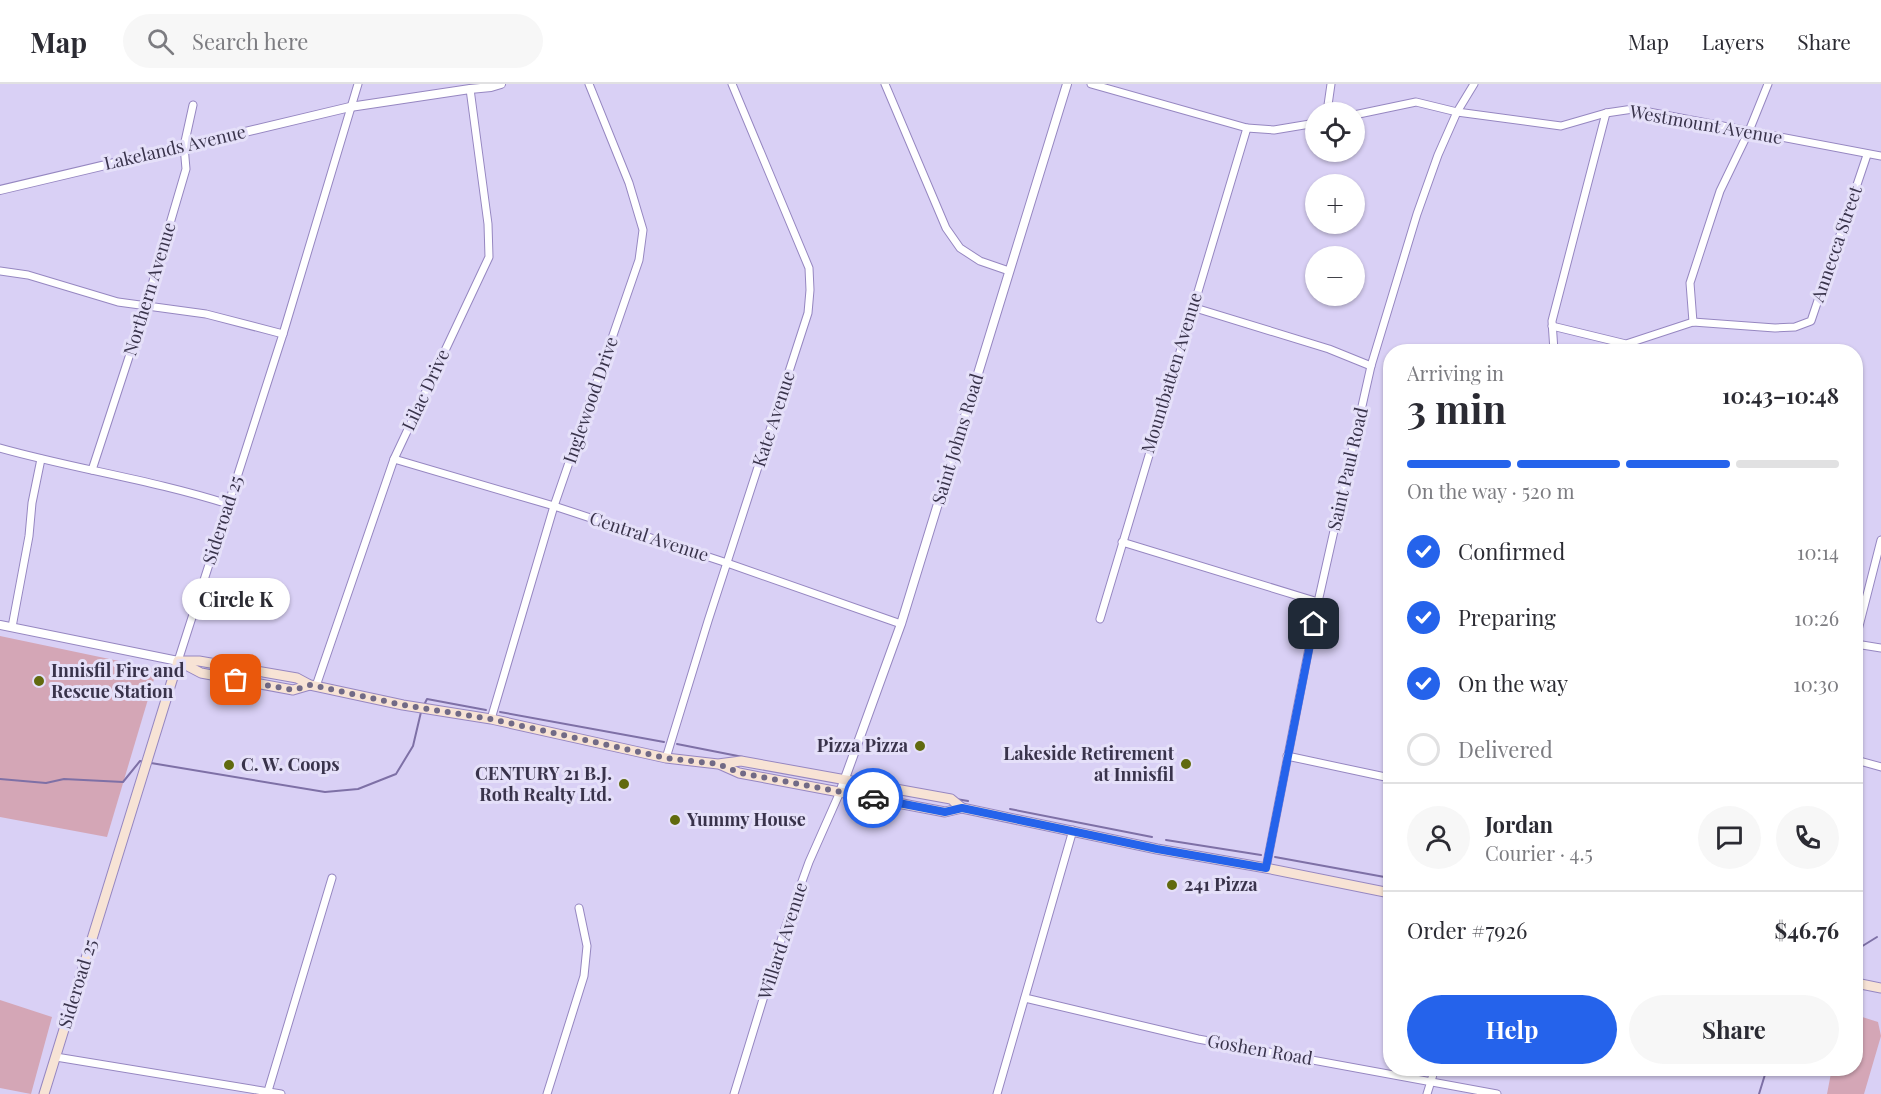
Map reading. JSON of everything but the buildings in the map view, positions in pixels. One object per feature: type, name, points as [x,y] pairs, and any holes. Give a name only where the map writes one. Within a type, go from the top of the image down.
[{"type":"main road","points":[[178,661],[201,673],[294,690],[313,686],[403,705],[491,719],[666,758],[718,764],[741,761],[951,799],[962,808]]},
{"type":"main road","name":"Sideroad 25","points":[[44,1094],[178,661]]},
{"type":"main road","points":[[718,764],[740,773],[945,812],[962,808],[1157,849],[1383,892]]},
{"type":"main road","points":[[1863,984],[1881,988]]},
{"type":"street","name":"Sideroad 25","points":[[178,661],[282,334],[358,84]]},
{"type":"street","name":"Lakelands Avenue","points":[[0,190],[350,107],[501,84]]},
{"type":"street","name":"Inglewood Drive","points":[[491,719],[554,506],[639,260],[643,230],[629,183],[589,84]]},
{"type":"street","name":"Kate Avenue","points":[[666,758],[705,630],[808,314],[810,290],[808,268],[732,84]]},
{"type":"street","points":[[885,84],[946,228],[960,249],[980,261],[1009,271]]},
{"type":"street","name":"Saint Johns Road","points":[[840,792],[901,624],[1067,84]]},
{"type":"street","points":[[1091,84],[1247,128],[1274,130],[1305,125]]},
{"type":"street","points":[[1328,102],[1331,84]]},
{"type":"street","name":"Saint Paul Road","points":[[1266,868],[1318,602],[1371,366],[1417,214],[1438,155],[1457,112],[1474,84]]},
{"type":"street","points":[[1693,322],[1690,283],[1720,191],[1749,131],[1768,84]]},
{"type":"street","name":"Lilac Drive","points":[[313,686],[394,459],[489,257],[488,224],[470,89]]},
{"type":"street","name":"Westmount Avenue","points":[[1365,113],[1416,102],[1457,112],[1561,126],[1606,112],[1633,109],[1881,156]]},
{"type":"street","name":"Northern Avenue","points":[[92,470],[146,305],[186,169],[184,146],[193,105]]},
{"type":"street","points":[[1553,344],[1552,321],[1606,112]]},
{"type":"street","name":"Mountbatten Avenue","points":[[1100,618],[1247,128]]},
{"type":"street","name":"Annecca Street","points":[[1552,326],[1626,344],[1693,322],[1775,328],[1795,327],[1811,321],[1867,154]]},
{"type":"street","points":[[0,271],[28,275],[117,302],[206,314],[282,334]]},
{"type":"street","points":[[1192,307],[1329,349],[1371,366]]},
{"type":"street","points":[[0,448],[190,492],[228,504]]},
{"type":"street","points":[[12,627],[29,536],[40,459]]},
{"type":"street","name":"Central Avenue","points":[[394,459],[554,506],[901,624]]},
{"type":"street","points":[[1863,611],[1881,540]]},
{"type":"street","points":[[1122,542],[1318,602]]},
{"type":"street","points":[[0,625],[178,661]]},
{"type":"street","points":[[1863,645],[1881,648]]},
{"type":"street","points":[[1287,756],[1383,777]]},
{"type":"street","points":[[1863,762],[1881,767]]},
{"type":"street","name":"Willard Avenue","points":[[734,1094],[787,924],[809,862],[840,792]]},
{"type":"street","points":[[997,1094],[1073,830]]},
{"type":"street","points":[[268,1090],[332,878]]},
{"type":"street","points":[[547,1094],[584,976],[587,946],[579,908]]},
{"type":"street","name":"Goshen Road","points":[[1025,998],[1198,1039],[1383,1072]]},
{"type":"street","points":[[56,1057],[268,1090],[281,1094]]},
{"type":"street","name":"Goshen Road","points":[[1403,1076],[1497,1094]]},
{"type":"street","points":[[1427,1094],[1433,1076]]},
{"type":"shaded area","points":[[0,636],[157,669],[107,837],[0,817]]},
{"type":"shaded area","points":[[0,1000],[52,1017],[31,1094],[0,1088]]},
{"type":"shaded area","points":[[1863,1017],[1878,1022],[1881,1036],[1864,1094],[1827,1094],[1830,1076],[1863,1076]]},
{"type":"waterway","points":[[423,707],[427,699],[486,710]]},
{"type":"waterway","points":[[151,763],[325,792],[358,789],[396,774],[413,746],[421,712]]},
{"type":"waterway","points":[[500,712],[664,742]]},
{"type":"waterway","points":[[677,744],[743,757]]},
{"type":"waterway","points":[[0,779],[46,783],[64,779],[123,782],[140,761],[145,762]]},
{"type":"waterway","points":[[956,799],[968,801]]},
{"type":"waterway","points":[[1010,809],[1152,837]]},
{"type":"waterway","points":[[1166,840],[1261,855]]},
{"type":"waterway","points":[[1275,857],[1383,877]]},
{"type":"waterway","points":[[1863,946],[1877,937]]},
{"type":"waterway","points":[[1759,1094],[1765,1076]]},
{"type":"way so far","points":[[236,680],[294,690],[310,685],[316,686],[403,705],[491,719],[666,758],[718,764],[740,773],[873,798]]},
{"type":"place","name":"Circle K","points":[[236,680]]},
{"type":"place","name":"Innisfil Fire and Rescue Station","points":[[39,681]]},
{"type":"place","name":"Pizza Pizza","points":[[920,746]]},
{"type":"place","name":"Lakeside Retirement at Innisfil","points":[[1186,764]]},
{"type":"place","name":"C. W. Coops","points":[[229,765]]},
{"type":"place","name":"CENTURY 21 B.J. Roth Realty Ltd.","points":[[624,784]]},
{"type":"place","name":"Yummy House","points":[[675,820]]},
{"type":"place","name":"241 Pizza","points":[[1172,885]]},
{"type":"route","points":[[873,798],[945,812],[962,808],[1157,849],[1266,868],[1314,624]]}]
